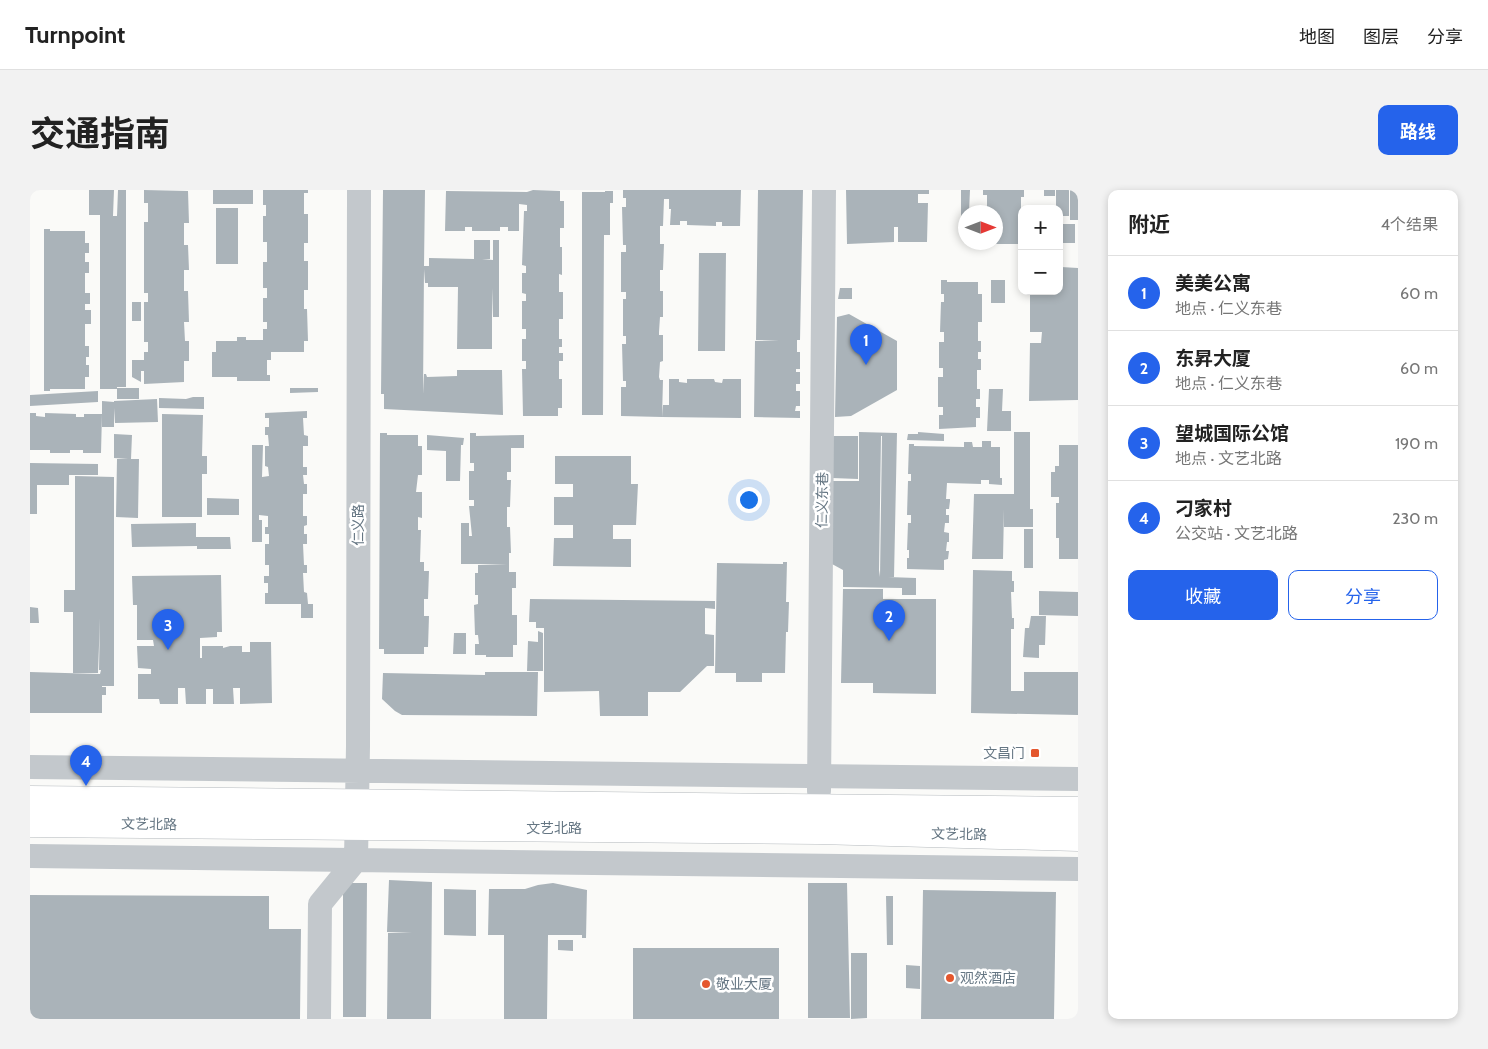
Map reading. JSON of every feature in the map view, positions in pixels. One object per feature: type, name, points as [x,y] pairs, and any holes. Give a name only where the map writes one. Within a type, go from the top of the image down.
[{"type":"main road","name":"文艺北路","points":[[30,800],[357,816],[1078,837]]},
{"type":"main road","name":"文艺北路","points":[[30,823],[819,809],[1078,811]]},
{"type":"street","name":"仁义路","points":[[356,860],[358,771],[359,190]]},
{"type":"street","name":"仁义东巷","points":[[819,809],[824,190]]},
{"type":"street","points":[[30,767],[1078,779]]},
{"type":"street","points":[[30,856],[1078,869]]},
{"type":"street","points":[[320,1019],[320,904],[356,860]]},
{"type":"building","points":[[89,190],[114,190],[113,216],[117,216],[118,190],[126,190],[126,387],[117,387],[117,389],[100,389],[100,215],[89,215]]},
{"type":"building","points":[[144,190],[188,191],[189,223],[184,223],[184,245],[188,245],[189,270],[184,270],[184,291],[188,291],[189,322],[184,322],[185,341],[189,341],[189,361],[184,361],[184,382],[144,384],[144,371],[141,371],[141,382],[132,377],[132,360],[144,360],[144,352],[148,352],[148,342],[144,342],[144,302],[148,302],[148,293],[144,293],[144,222],[148,222],[148,203],[144,203]]},
{"type":"building","points":[[213,190],[253,190],[253,204],[213,204]]},
{"type":"building","points":[[263,190],[308,190],[308,193],[304,193],[304,214],[308,214],[308,243],[304,243],[304,261],[308,261],[308,290],[304,290],[304,309],[307,309],[308,341],[304,341],[304,352],[271,352],[271,360],[267,360],[267,375],[270,375],[270,381],[237,381],[237,377],[212,377],[212,352],[216,352],[216,341],[237,341],[237,337],[246,337],[246,340],[263,340],[263,329],[267,329],[267,322],[263,322],[263,298],[267,298],[267,288],[263,288],[263,262],[267,262],[267,242],[263,242],[263,216],[266,216],[266,205],[263,205]]},
{"type":"building","points":[[383,190],[425,190],[424,266],[429,266],[429,258],[474,259],[474,240],[490,240],[490,259],[482,259],[493,260],[493,240],[499,240],[499,317],[493,317],[492,288],[492,349],[457,349],[458,287],[428,287],[428,283],[425,283],[424,269],[423,394],[424,374],[427,377],[457,376],[457,370],[502,370],[503,415],[384,409],[384,394],[381,394]]},
{"type":"building","points":[[533,190],[560,191],[560,201],[564,201],[564,228],[560,228],[562,275],[559,274],[559,292],[563,292],[563,319],[559,319],[559,339],[562,339],[562,347],[559,347],[559,353],[563,353],[563,361],[559,361],[559,379],[562,379],[562,408],[558,408],[558,416],[523,416],[522,369],[526,369],[526,361],[522,361],[522,339],[526,339],[526,329],[522,329],[522,301],[526,301],[526,294],[522,293],[522,273],[526,273],[526,266],[522,265],[524,211],[527,211],[527,205],[519,204],[519,231],[508,231],[508,227],[500,227],[500,231],[472,231],[472,227],[465,227],[465,231],[445,231],[446,191],[527,192]]},
{"type":"building","points":[[623,190],[741,190],[740,226],[722,226],[722,222],[716,222],[716,226],[687,225],[687,221],[680,221],[680,225],[670,225],[671,209],[669,209],[669,199],[664,199],[663,226],[660,226],[660,244],[664,244],[663,270],[660,270],[660,291],[663,291],[663,317],[660,317],[659,332],[659,335],[663,335],[663,361],[660,362],[659,377],[660,380],[663,380],[662,417],[621,416],[621,387],[626,387],[626,381],[623,381],[622,344],[626,344],[626,336],[623,336],[623,299],[626,299],[626,292],[621,292],[621,252],[626,252],[626,245],[623,245],[622,207],[626,207],[626,198],[623,198]]},
{"type":"building","points":[[758,190],[803,190],[800,340],[797,340],[797,352],[800,352],[800,369],[796,369],[796,372],[800,372],[800,384],[796,384],[796,391],[800,391],[800,406],[796,406],[795,411],[800,411],[800,418],[754,417],[755,341],[779,340],[756,340]]},
{"type":"building","points":[[846,190],[929,190],[929,194],[918,194],[918,203],[928,203],[927,242],[898,242],[898,227],[894,227],[894,242],[847,244]]},
{"type":"building","points":[[961,190],[970,190],[969,205],[961,205]]},
{"type":"building","points":[[983,190],[1024,190],[1024,197],[1021,197],[1021,205],[1018,205],[1018,244],[1003,244],[1003,205],[987,205],[987,195],[983,195]]},
{"type":"building","points":[[1044,190],[1055,190],[1055,196],[1044,196]]},
{"type":"building","points":[[1056,190],[1069,190],[1069,216],[1063,216],[1063,205],[1056,205]]},
{"type":"building","points":[[1070,190],[1078,190],[1078,220],[1070,220]]},
{"type":"building","points":[[613,191],[613,203],[610,203],[610,235],[604,235],[603,415],[582,415],[582,192]]},
{"type":"building","points":[[216,208],[238,208],[238,264],[216,264]]},
{"type":"building","points":[[1063,224],[1075,224],[1075,243],[1063,243]]},
{"type":"building","points":[[44,229],[50,229],[50,231],[85,231],[85,243],[89,243],[89,253],[85,253],[85,262],[89,262],[89,273],[85,273],[85,293],[90,293],[90,304],[85,304],[85,310],[91,310],[91,324],[85,324],[85,346],[89,346],[89,357],[86,357],[86,365],[89,365],[89,377],[85,377],[85,389],[50,389],[50,391],[44,391]]},
{"type":"building","points":[[699,253],[726,253],[725,351],[698,351]]},
{"type":"building","points":[[1063,267],[1078,268],[1078,400],[1029,401],[1030,343],[1041,343],[1042,332],[1030,332],[1030,295],[1063,295]]},
{"type":"building","points":[[941,280],[947,280],[947,282],[978,282],[978,294],[982,294],[982,322],[978,322],[978,341],[981,341],[981,352],[978,352],[978,359],[981,359],[981,370],[977,370],[977,389],[980,389],[980,399],[976,399],[976,407],[980,407],[980,418],[976,418],[976,427],[939,429],[939,415],[943,415],[943,407],[938,407],[938,377],[943,377],[943,368],[939,368],[939,342],[944,342],[944,332],[940,332],[941,302],[944,302],[944,294],[941,294]]},
{"type":"building","points":[[991,280],[1005,280],[1005,303],[991,303]]},
{"type":"building","points":[[840,288],[852,288],[852,299],[838,299]]},
{"type":"building","points":[[132,302],[141,302],[141,321],[132,321]]},
{"type":"building","points":[[849,314],[897,341],[897,390],[851,416],[835,417],[837,317]]},
{"type":"building","points":[[669,379],[679,379],[679,382],[687,383],[687,379],[714,379],[715,382],[722,383],[723,379],[741,379],[741,418],[662,417],[663,405],[669,405]]},
{"type":"building","points":[[117,388],[139,388],[139,399],[117,399]]},
{"type":"building","points":[[290,388],[318,388],[318,392],[290,393]]},
{"type":"building","points":[[989,389],[1003,389],[1002,411],[1011,411],[1011,431],[987,431]]},
{"type":"building","points":[[98,391],[98,402],[30,406],[30,395]]},
{"type":"building","points":[[204,397],[204,409],[159,408],[159,398],[186,399]]},
{"type":"building","points":[[157,399],[158,422],[115,423],[114,408],[114,427],[102,427],[102,401]]},
{"type":"building","points":[[307,411],[307,418],[303,418],[304,435],[308,436],[308,446],[303,446],[303,467],[307,467],[307,475],[303,475],[304,484],[307,484],[307,494],[303,494],[303,516],[307,516],[304,534],[307,534],[307,544],[303,544],[304,565],[307,565],[307,573],[303,573],[304,592],[307,593],[308,604],[265,604],[265,593],[268,593],[268,583],[264,583],[264,576],[269,576],[269,565],[265,565],[265,544],[269,544],[269,534],[265,534],[265,527],[268,527],[268,516],[259,515],[259,520],[262,520],[262,542],[252,542],[252,445],[263,445],[262,477],[269,476],[268,467],[265,466],[265,446],[269,446],[268,435],[265,435],[265,427],[269,427],[269,418],[265,418],[265,413]]},
{"type":"building","points":[[30,413],[36,413],[36,416],[45,417],[45,413],[76,414],[76,417],[84,417],[84,414],[102,414],[101,453],[83,453],[83,450],[70,450],[70,453],[50,453],[50,450],[30,450]]},
{"type":"building","points":[[162,414],[203,415],[202,456],[207,456],[207,474],[202,474],[202,517],[162,517]]},
{"type":"building","points":[[859,432],[897,433],[894,577],[888,577],[916,578],[916,595],[902,595],[902,588],[843,587],[843,570],[832,564],[832,481],[859,481]],"holes":[[[882,436],[880,577],[879,570]]]},
{"type":"building","points":[[918,432],[944,434],[944,441],[907,440],[908,434],[918,434]]},
{"type":"building","points":[[1014,432],[1030,432],[1030,509],[1033,509],[1033,527],[1004,527],[1004,509],[1003,559],[972,559],[974,494],[1014,494]]},
{"type":"building","points":[[380,433],[387,433],[387,435],[418,435],[418,446],[422,446],[422,475],[418,475],[416,492],[422,492],[422,518],[418,517],[418,530],[421,530],[420,562],[424,562],[424,571],[429,571],[428,599],[424,599],[424,616],[429,616],[428,647],[424,647],[424,654],[384,654],[384,649],[379,649]]},
{"type":"building","points":[[470,433],[476,433],[476,436],[524,435],[524,448],[511,448],[511,472],[507,472],[507,480],[511,480],[510,507],[507,507],[507,527],[510,527],[511,553],[509,553],[509,572],[516,572],[516,588],[512,588],[512,615],[517,615],[517,645],[513,645],[513,657],[475,655],[475,644],[479,644],[478,635],[475,635],[474,605],[478,604],[478,595],[475,595],[475,573],[478,573],[478,565],[507,564],[461,564],[461,523],[469,523],[469,536],[472,536],[469,506],[474,506],[474,500],[469,500],[469,471],[474,471],[474,463],[470,463]]},
{"type":"building","points":[[114,434],[132,435],[131,459],[139,459],[138,518],[116,517],[117,459],[128,459],[114,458]]},
{"type":"building","points":[[427,435],[464,438],[463,445],[461,445],[460,481],[446,481],[446,451],[427,450]]},
{"type":"building","points":[[832,436],[858,436],[858,479],[832,478]]},
{"type":"building","points":[[982,441],[991,441],[991,447],[1000,447],[1000,478],[1002,478],[1002,485],[989,484],[989,480],[981,480],[981,484],[947,483],[946,499],[950,499],[950,501],[949,509],[946,509],[946,515],[949,515],[949,523],[945,523],[944,532],[949,533],[946,551],[949,551],[948,559],[944,560],[944,570],[907,569],[907,558],[909,558],[909,550],[907,550],[908,523],[911,523],[911,515],[907,515],[908,481],[911,481],[911,474],[908,474],[909,444],[914,444],[914,446],[964,447],[964,442],[972,442],[973,447],[982,447]]},
{"type":"building","points":[[1059,445],[1078,445],[1078,559],[1059,559],[1059,538],[1056,538],[1056,503],[1059,503],[1059,497],[1051,497],[1051,472],[1055,472],[1055,466],[1059,466]]},
{"type":"building","points":[[555,456],[631,456],[631,484],[638,484],[636,525],[613,525],[613,539],[631,539],[631,567],[553,566],[554,538],[573,538],[573,525],[554,525],[554,497],[573,497],[573,484],[555,484]]},
{"type":"building","points":[[30,463],[98,464],[98,475],[69,475],[69,485],[37,485],[37,514],[30,514]]},
{"type":"building","points":[[75,476],[114,477],[114,686],[102,686],[106,687],[106,695],[102,695],[102,713],[30,713],[30,672],[100,674],[101,670],[99,670],[100,618],[98,673],[73,673],[73,612],[64,612],[64,590],[75,590]]},
{"type":"building","points":[[207,498],[239,499],[239,515],[207,515]]},
{"type":"building","points":[[196,523],[196,537],[230,537],[231,549],[197,549],[197,546],[132,547],[131,524]]},
{"type":"building","points":[[1024,529],[1033,529],[1033,568],[1024,568]]},
{"type":"building","points":[[783,562],[787,562],[786,602],[789,602],[785,673],[762,673],[762,682],[736,682],[736,673],[715,673],[717,563],[783,564]]},
{"type":"building","points":[[973,570],[1012,571],[1014,592],[1011,592],[1014,629],[1011,629],[1011,691],[1024,691],[1024,672],[1078,672],[1078,715],[971,713]]},
{"type":"building","points":[[221,575],[222,632],[217,632],[217,637],[200,638],[200,658],[202,658],[202,646],[223,646],[223,648],[242,646],[242,652],[250,652],[250,642],[271,642],[272,703],[240,704],[240,688],[233,688],[234,704],[213,704],[213,689],[206,689],[206,704],[186,704],[185,688],[178,688],[178,704],[160,704],[159,699],[138,699],[138,674],[151,674],[151,669],[138,668],[137,646],[154,646],[153,640],[137,640],[137,605],[133,605],[132,576]]},
{"type":"building","points":[[843,589],[883,589],[883,599],[936,599],[936,694],[873,693],[873,683],[841,683]]},
{"type":"building","points":[[1039,591],[1078,592],[1078,616],[1039,615]]},
{"type":"building","points":[[530,599],[715,601],[715,609],[705,608],[705,634],[714,635],[714,666],[707,666],[680,692],[648,692],[648,716],[600,716],[599,691],[544,692],[544,628],[536,628],[536,622],[529,622]]},
{"type":"building","points":[[301,604],[313,604],[313,618],[301,618]]},
{"type":"building","points":[[30,607],[38,608],[39,623],[30,623]]},
{"type":"building","points":[[1031,616],[1046,616],[1045,645],[1039,645],[1039,658],[1023,657],[1025,628],[1029,628]]},
{"type":"building","points":[[538,631],[543,633],[543,671],[527,671],[528,641],[538,642]]},
{"type":"building","points":[[454,633],[466,633],[466,654],[453,654]]},
{"type":"building","points":[[485,672],[538,672],[537,716],[402,715],[382,699],[383,673],[485,675]]},
{"type":"building","points":[[389,880],[432,882],[431,1019],[387,1019],[388,933],[412,933],[387,932]]},
{"type":"building","points":[[343,883],[367,883],[366,1017],[343,1017]]},
{"type":"building","points":[[553,883],[587,890],[586,938],[582,938],[582,935],[548,935],[547,1019],[504,1019],[504,935],[488,935],[489,889],[525,889]]},
{"type":"building","points":[[808,883],[847,883],[850,1018],[808,1018]]},
{"type":"building","points":[[444,889],[476,890],[476,936],[444,935]]},
{"type":"building","points":[[923,890],[1056,892],[1054,1019],[921,1019]]},
{"type":"building","points":[[30,895],[269,896],[269,929],[301,929],[300,1019],[30,1019]]},
{"type":"building","points":[[886,896],[893,896],[893,945],[887,945]]},
{"type":"building","points":[[558,940],[573,940],[573,951],[558,950]]},
{"type":"building","name":"敬业大厦","points":[[633,948],[779,948],[779,1019],[633,1019]]},
{"type":"building","points":[[851,953],[867,953],[867,1018],[851,1019]]},
{"type":"building","points":[[906,965],[920,966],[920,989],[906,988]]},
{"type":"place","name":"美美公寓","points":[[866,365]]},
{"type":"place","name":"东昇大厦","points":[[889,641]]},
{"type":"place","name":"望城国际公馆","points":[[168,650]]},
{"type":"place","name":"文昌门","points":[[1035,753]]},
{"type":"place","name":"刁家村","points":[[86,786]]},
{"type":"place","name":"观然酒店","points":[[950,978]]},
{"type":"place","name":"敬业大厦","points":[[706,984]]}]
